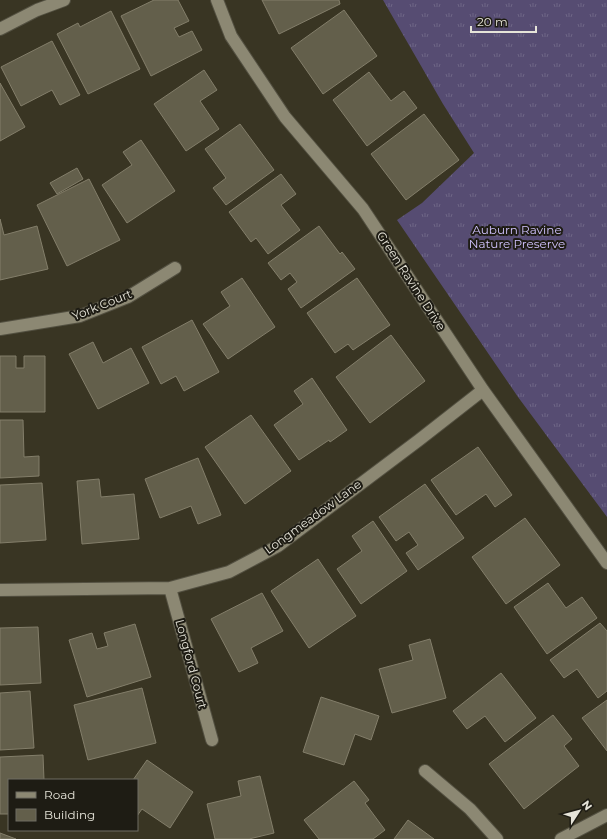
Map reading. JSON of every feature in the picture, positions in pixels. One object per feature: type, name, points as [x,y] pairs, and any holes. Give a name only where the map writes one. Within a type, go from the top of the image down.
[{"type":"street","points":[[0,29],[37,10],[64,0]]},
{"type":"street","name":"Green Ravine Drive","points":[[217,0],[232,36],[285,117],[363,209],[483,390],[607,563]]},
{"type":"street","name":"York Court","points":[[0,329],[80,316],[128,297],[175,268]]},
{"type":"street","name":"Longmeadow Lane","points":[[0,590],[170,588],[229,572],[278,546],[483,390]]},
{"type":"street","name":"Longford Court","points":[[170,588],[212,740]]},
{"type":"street","points":[[425,771],[470,809],[497,839]]},
{"type":"street","points":[[561,839],[607,815]]},
{"type":"green space","name":"Auburn Ravine Nature Preserve","points":[[383,0],[607,0],[607,517],[518,397],[397,220],[422,203],[474,153],[443,104]]},
{"type":"building","points":[[154,0],[178,0],[189,21],[174,28],[179,37],[192,31],[202,50],[151,76],[121,16]]},
{"type":"building","points":[[262,0],[339,0],[340,4],[279,34]]},
{"type":"building","points":[[344,10],[377,56],[323,94],[291,48]]},
{"type":"building","points":[[111,11],[140,69],[88,94],[57,34],[78,23],[80,27]]},
{"type":"building","points":[[52,41],[80,95],[60,105],[52,90],[21,106],[1,67]]},
{"type":"building","points":[[204,70],[217,90],[200,101],[219,129],[186,151],[154,104]]},
{"type":"building","points":[[369,72],[391,101],[404,91],[417,108],[367,146],[333,100]]},
{"type":"building","points":[[0,83],[25,127],[0,141]]},
{"type":"building","points":[[424,114],[459,160],[406,200],[371,154]]},
{"type":"building","points":[[240,124],[274,170],[226,205],[213,188],[226,178],[205,149]]},
{"type":"building","points":[[141,140],[175,191],[127,223],[102,185],[132,165],[123,152]]},
{"type":"building","points":[[77,168],[83,179],[57,194],[50,183]]},
{"type":"building","points":[[281,174],[296,194],[281,205],[300,230],[268,254],[256,238],[251,242],[229,212]]},
{"type":"building","points":[[89,179],[120,240],[67,266],[37,205]]},
{"type":"building","points":[[0,219],[4,235],[37,226],[48,269],[0,280]]},
{"type":"building","points":[[319,226],[340,254],[342,252],[355,269],[301,308],[288,289],[297,282],[290,273],[281,280],[268,263]]},
{"type":"building","points":[[242,278],[275,327],[228,359],[203,324],[230,306],[221,292]]},
{"type":"building","points":[[357,278],[390,325],[353,350],[348,344],[335,353],[307,313]]},
{"type":"building","points":[[192,320],[219,372],[184,391],[176,376],[161,384],[142,347]]},
{"type":"building","points":[[391,335],[425,381],[370,423],[336,377]]},
{"type":"building","points":[[93,342],[103,363],[131,348],[149,383],[98,409],[69,354]]},
{"type":"building","points":[[0,356],[16,356],[16,368],[24,368],[24,356],[45,356],[45,412],[0,412]]},
{"type":"building","points":[[312,378],[347,430],[299,460],[274,425],[303,404],[294,391]]},
{"type":"building","points":[[251,415],[291,471],[245,504],[205,447]]},
{"type":"building","points":[[0,420],[23,420],[24,457],[39,456],[39,476],[0,478]]},
{"type":"building","points":[[478,447],[512,495],[495,507],[486,494],[456,515],[431,480]]},
{"type":"building","points":[[198,458],[221,515],[198,524],[191,506],[160,518],[145,479]]},
{"type":"building","points":[[99,479],[101,497],[134,494],[139,539],[82,544],[77,481]]},
{"type":"building","points":[[42,483],[46,540],[0,543],[0,485]]},
{"type":"building","points":[[425,484],[464,538],[418,570],[406,553],[418,545],[409,532],[396,541],[379,517]]},
{"type":"building","points":[[525,518],[560,565],[506,604],[472,557]]},
{"type":"building","points":[[373,521],[407,571],[361,604],[337,569],[362,551],[352,536]]},
{"type":"building","points":[[318,559],[356,616],[309,648],[271,591]]},
{"type":"building","points":[[548,583],[566,608],[582,597],[597,618],[547,654],[514,607]]},
{"type":"building","points":[[262,593],[283,631],[251,648],[258,663],[239,672],[211,619]]},
{"type":"building","points":[[600,623],[607,631],[607,691],[598,698],[577,669],[564,678],[550,660]]},
{"type":"building","points":[[135,624],[151,677],[87,697],[69,640],[92,633],[97,649],[108,646],[104,633]]},
{"type":"building","points":[[38,627],[41,683],[0,685],[0,628]]},
{"type":"building","points":[[430,639],[446,698],[392,713],[379,669],[413,660],[409,645]]},
{"type":"building","points":[[501,673],[536,718],[505,742],[485,716],[467,729],[453,711]]},
{"type":"building","points":[[142,688],[156,743],[88,760],[74,705]]},
{"type":"building","points":[[30,691],[34,748],[0,750],[0,693]]},
{"type":"building","points":[[321,697],[379,716],[371,740],[355,734],[344,765],[303,752]]},
{"type":"building","points":[[607,700],[607,751],[582,718]]},
{"type":"building","points":[[553,715],[572,739],[564,746],[579,766],[524,809],[489,764]]},
{"type":"building","points":[[43,755],[44,779],[8,779],[8,814],[0,814],[0,757]]},
{"type":"building","points":[[147,760],[193,792],[170,828],[142,809],[138,815],[138,779],[134,779]]},
{"type":"building","points":[[260,776],[274,833],[249,839],[215,839],[207,804],[241,796],[238,781]]},
{"type":"building","points":[[354,781],[369,800],[365,803],[385,830],[373,839],[319,839],[304,820]]},
{"type":"building","points":[[408,820],[434,839],[394,839]]},
{"type":"building","points":[[0,833],[16,839],[0,839]]}]
